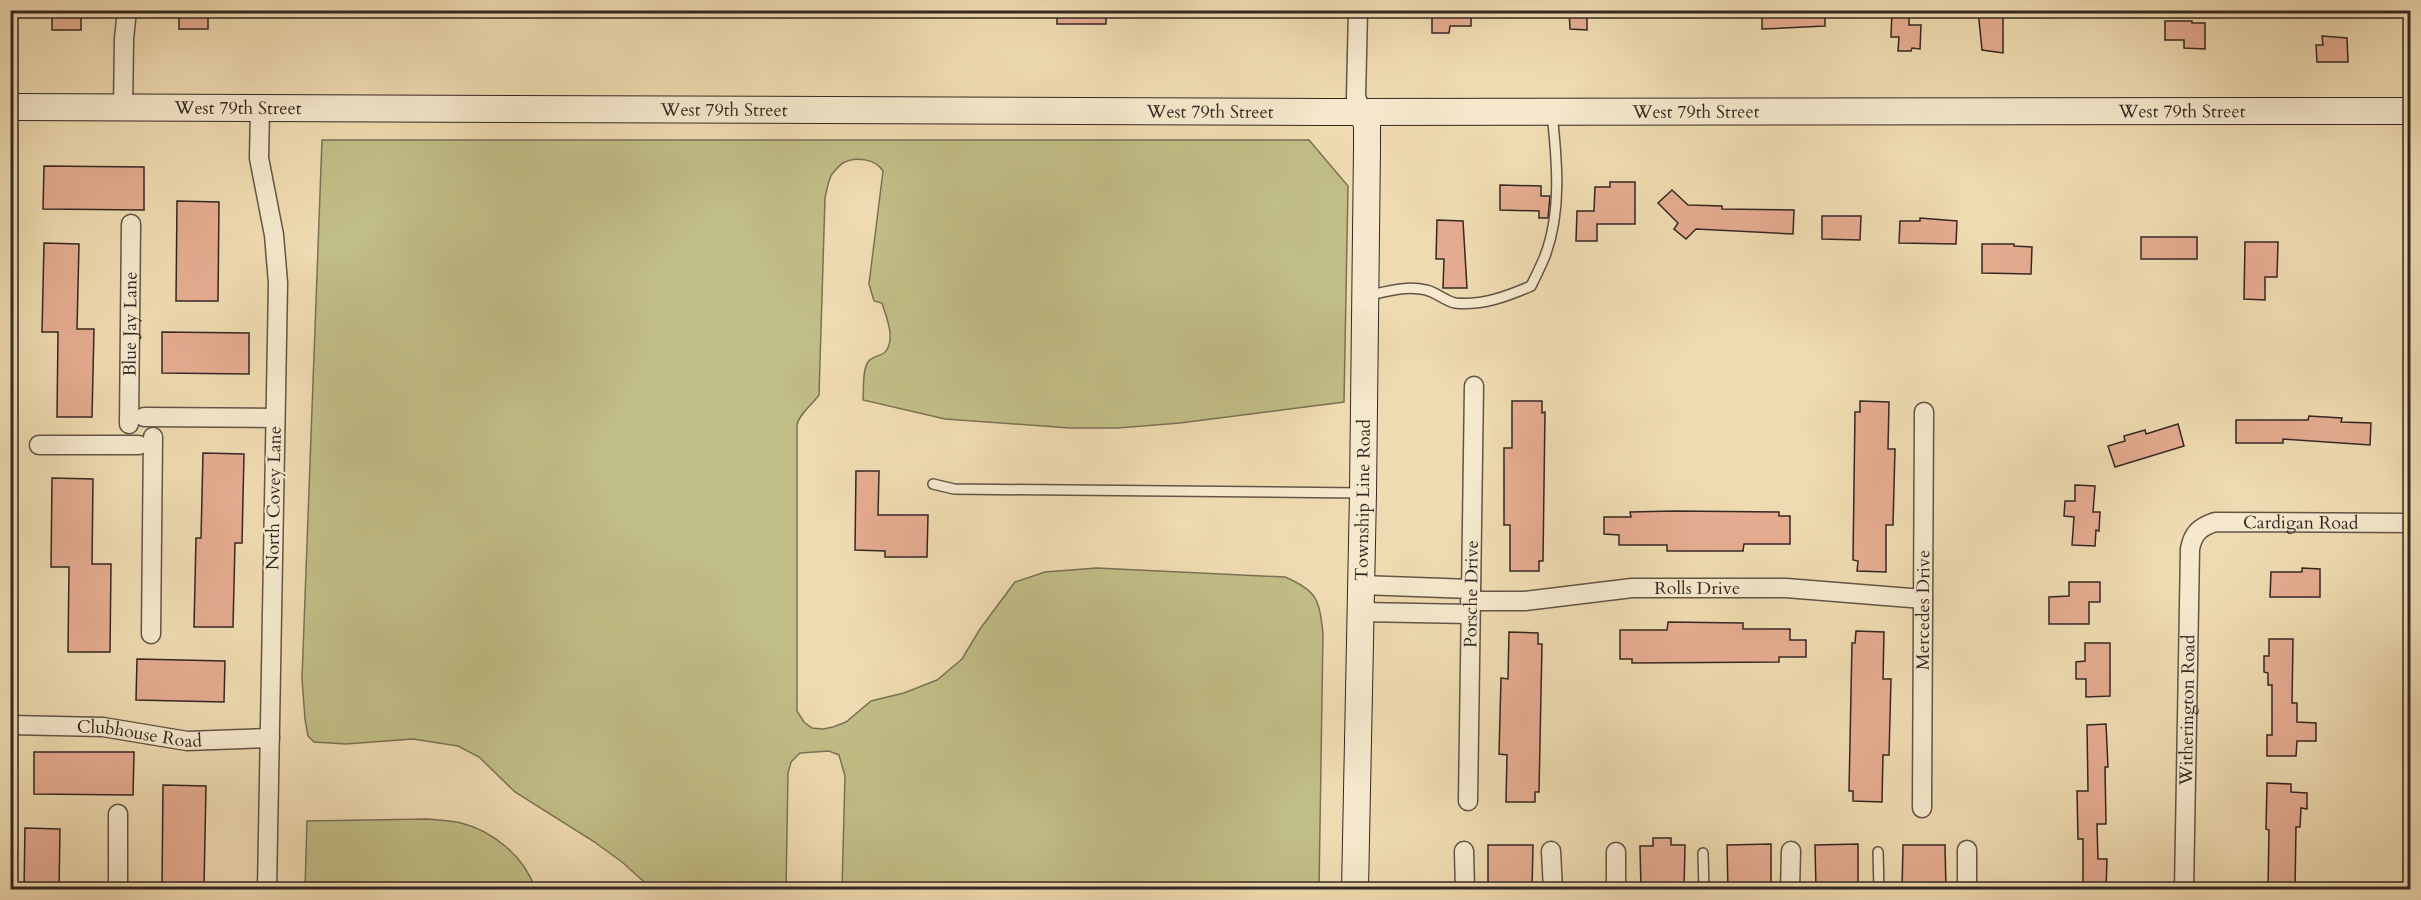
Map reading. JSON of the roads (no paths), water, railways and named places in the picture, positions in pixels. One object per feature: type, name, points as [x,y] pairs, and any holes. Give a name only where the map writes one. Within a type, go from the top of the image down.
[{"type":"main road","name":"West 79th Street","points":[[10,107],[1362,112],[2410,111]]},
{"type":"main road","name":"Township Line Road","points":[[1355,890],[1367,125],[1362,112]]},
{"type":"street","points":[[123,108],[124,39],[128,10]]},
{"type":"street","points":[[1358,10],[1356,97],[1362,112]]},
{"type":"street","name":"North Covey Lane","points":[[260,109],[259,158],[273,225],[277,267],[267,890]]},
{"type":"street","name":"Blue Jay Lane","points":[[131,224],[137,421],[129,437],[146,441]]},
{"type":"street","name":"Porsche Drive","points":[[1468,801],[1474,386]]},
{"type":"street","name":"Mercedes Drive","points":[[1922,808],[1924,412]]},
{"type":"street","points":[[137,421],[275,418]]},
{"type":"street","name":"Blue Jay Lane","points":[[137,421],[153,425],[146,441],[151,634]]},
{"type":"street","points":[[39,445],[146,441]]},
{"type":"street","name":"Cardigan Road","points":[[2196,532],[2204,525],[2215,522],[2410,523]]},
{"type":"street","name":"Witherington Road","points":[[2184,890],[2190,549],[2196,532]]},
{"type":"street","name":"Rolls Drive","points":[[1361,585],[1470,601]]},
{"type":"street","name":"Rolls Drive","points":[[1361,612],[1470,601],[1525,601],[1632,588],[1786,588],[1923,599]]},
{"type":"street","name":"Clubhouse Road","points":[[10,725],[103,727],[187,741],[270,738]]},
{"type":"street","points":[[118,814],[118,890]]},
{"type":"street","points":[[1967,850],[1967,890]]},
{"type":"street","points":[[1464,851],[1465,890]]},
{"type":"street","points":[[1551,851],[1553,890]]},
{"type":"street","points":[[1790,890],[1791,851]]},
{"type":"street","points":[[1616,852],[1616,890]]},
{"type":"lane","points":[[1365,296],[1399,289],[1426,290],[1453,303],[1476,303],[1507,296],[1531,286],[1546,255],[1554,215],[1558,163],[1552,111]]},
{"type":"lane","points":[[933,484],[954,489],[1363,492]]},
{"type":"lane","points":[[1878,852],[1879,890]]},
{"type":"lane","points":[[1703,853],[1704,890]]}]
